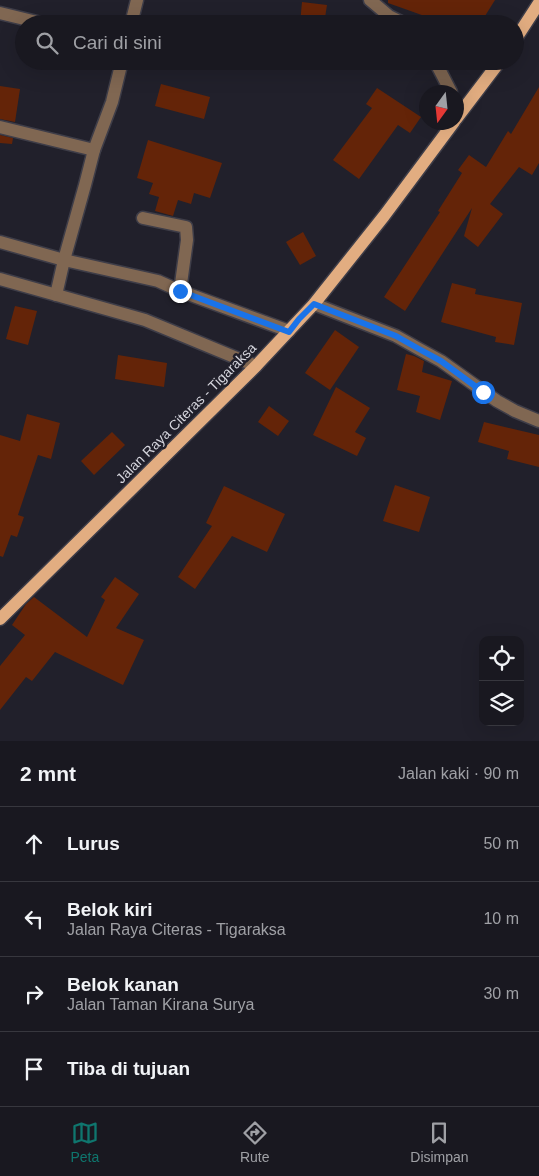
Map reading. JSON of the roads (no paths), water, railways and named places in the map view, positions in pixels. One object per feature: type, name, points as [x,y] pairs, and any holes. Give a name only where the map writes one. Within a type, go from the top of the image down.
[{"type":"main road","points":[[524,26],[539,3]]},
{"type":"main road","name":"Jalan Raya Citeras - Tigaraksa","points":[[464,105],[493,70]]},
{"type":"main road","name":"Jalan Raya Citeras - Tigaraksa","points":[[0,619],[289,332],[314,304],[384,216],[446,130]]},
{"type":"street","points":[[133,15],[137,0]]},
{"type":"street","points":[[370,0],[388,15]]},
{"type":"street","points":[[0,12],[15,16]]},
{"type":"street","points":[[56,295],[94,150],[112,102],[120,70]]},
{"type":"street","points":[[440,70],[447,85]]},
{"type":"street","points":[[0,127],[94,150]]},
{"type":"street","points":[[143,218],[186,228],[187,240],[180,291]]},
{"type":"street","points":[[0,242],[64,260],[158,281],[289,332]]},
{"type":"street","points":[[0,279],[145,320],[256,366]]},
{"type":"street","points":[[314,304],[396,336],[441,361],[496,401],[539,421]]}]
